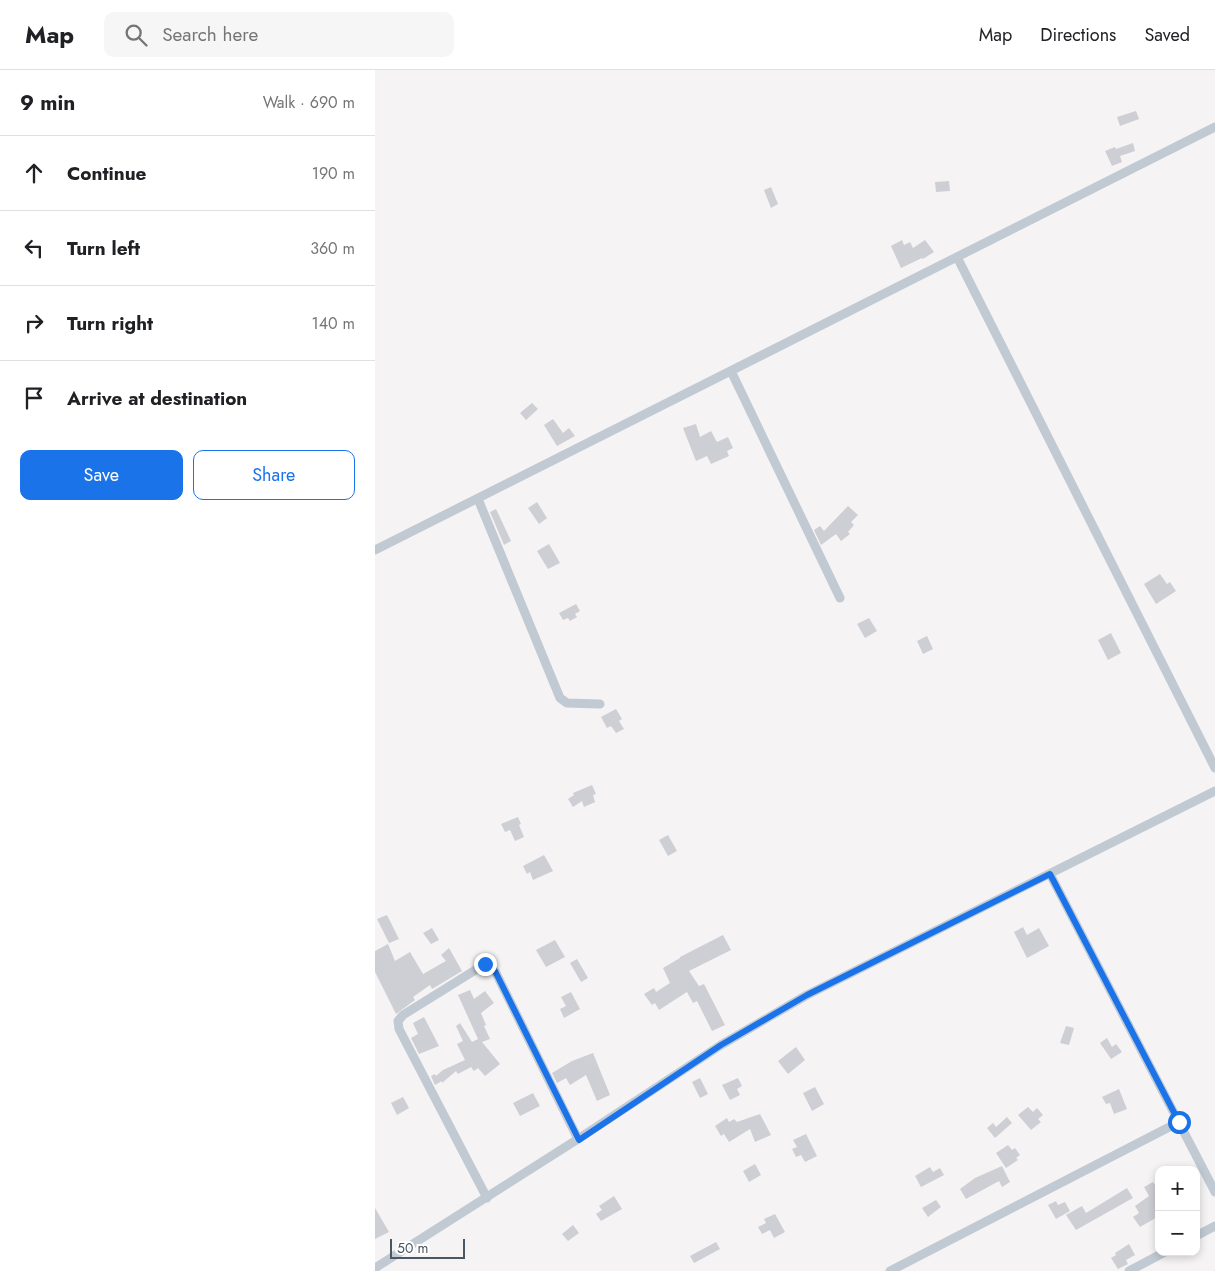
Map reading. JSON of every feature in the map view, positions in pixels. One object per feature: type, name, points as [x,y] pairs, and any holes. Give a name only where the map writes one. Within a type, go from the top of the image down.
[{"type":"street","points":[[375,550],[1215,127]]},
{"type":"street","points":[[957,257],[1215,768]]},
{"type":"street","points":[[731,371],[840,598]]},
{"type":"street","points":[[478,499],[560,698],[567,703],[600,704]]},
{"type":"street","points":[[375,1268],[579,1140],[721,1045],[807,995],[1215,791]]},
{"type":"street","points":[[1050,874],[1215,1192]]},
{"type":"street","points":[[487,1198],[399,1030],[398,1021],[403,1015],[485,964],[490,964],[579,1140]]},
{"type":"street","points":[[890,1271],[1179,1122]]},
{"type":"street","points":[[1200,1234],[1215,1226]]},
{"type":"street","points":[[1129,1271],[1157,1256]]},
{"type":"building","points":[[1136,111],[1139,119],[1120,126],[1117,117]]},
{"type":"building","points":[[1133,143],[1135,151],[1120,156],[1122,162],[1112,166],[1105,151]]},
{"type":"building","points":[[949,181],[950,191],[936,192],[935,182]]},
{"type":"building","points":[[771,187],[778,204],[771,208],[764,190]]},
{"type":"building","points":[[902,240],[904,245],[910,242],[913,248],[925,240],[934,252],[901,268],[891,246]]},
{"type":"building","points":[[532,403],[538,409],[526,420],[520,413]]},
{"type":"building","points":[[553,419],[563,433],[569,428],[575,436],[557,446],[544,425]]},
{"type":"building","points":[[696,424],[700,437],[711,431],[717,442],[728,437],[733,448],[727,451],[729,456],[711,464],[707,456],[696,461],[683,428]]},
{"type":"building","points":[[537,502],[547,518],[539,524],[528,508]]},
{"type":"building","points":[[848,506],[858,515],[851,522],[854,525],[848,532],[850,534],[841,541],[836,534],[821,545],[814,530],[820,526],[824,531]]},
{"type":"building","points":[[496,509],[511,541],[504,545],[490,512]]},
{"type":"building","points":[[549,544],[560,563],[548,569],[537,551]]},
{"type":"building","points":[[1160,574],[1167,584],[1170,582],[1176,591],[1156,604],[1144,584]]},
{"type":"building","points":[[576,604],[580,611],[575,614],[577,617],[570,621],[568,618],[563,620],[559,613]]},
{"type":"building","points":[[869,618],[877,631],[865,638],[857,624]]},
{"type":"building","points":[[1111,633],[1121,653],[1108,660],[1098,640]]},
{"type":"building","points":[[927,636],[933,649],[923,654],[917,641]]},
{"type":"building","points":[[616,709],[622,719],[619,721],[624,729],[616,733],[611,726],[607,728],[601,717]]},
{"type":"building","points":[[592,785],[596,794],[593,795],[595,802],[584,807],[582,801],[573,807],[568,799],[574,795],[573,793]]},
{"type":"building","points":[[518,817],[524,837],[515,841],[510,830],[505,832],[501,824]]},
{"type":"building","points":[[668,835],[677,851],[668,856],[659,840]]},
{"type":"building","points":[[544,855],[553,871],[533,880],[530,872],[527,874],[523,866]]},
{"type":"building","points":[[387,915],[399,939],[389,943],[377,919]]},
{"type":"building","points":[[1023,927],[1027,935],[1039,928],[1049,946],[1027,958],[1014,932]]},
{"type":"building","points":[[432,928],[439,940],[431,944],[423,933]]},
{"type":"building","points":[[723,935],[731,950],[689,971],[699,986],[704,984],[725,1025],[712,1031],[697,1001],[693,1003],[687,992],[659,1010],[655,1003],[652,1005],[644,994],[654,988],[656,992],[670,983],[663,968]]},
{"type":"building","points":[[555,940],[565,957],[546,967],[536,950]]},
{"type":"building","points":[[388,944],[395,961],[410,952],[423,974],[446,961],[441,955],[449,948],[462,971],[432,989],[430,985],[413,997],[415,1000],[396,1014],[375,972],[375,951]]},
{"type":"building","points":[[577,959],[588,978],[581,982],[570,963]]},
{"type":"building","points":[[470,990],[474,999],[485,991],[494,1003],[481,1013],[490,1039],[482,1042],[500,1064],[485,1076],[478,1068],[474,1071],[471,1067],[458,1074],[456,1071],[442,1083],[442,1081],[435,1085],[431,1076],[435,1074],[436,1076],[443,1070],[465,1060],[457,1044],[463,1041],[456,1026],[460,1023],[472,1042],[478,1039],[458,995]]},
{"type":"building","points":[[571,992],[580,1009],[564,1018],[560,1009],[566,1006],[561,997]]},
{"type":"building","points":[[424,1017],[439,1046],[419,1054],[411,1038],[418,1034],[413,1023]]},
{"type":"building","points":[[1066,1026],[1074,1028],[1069,1045],[1060,1043]]},
{"type":"building","points":[[1107,1038],[1112,1047],[1116,1044],[1122,1052],[1111,1059],[1100,1043]]},
{"type":"building","points":[[796,1047],[805,1060],[788,1074],[778,1061]]},
{"type":"building","points":[[593,1053],[610,1095],[597,1101],[586,1075],[570,1085],[566,1078],[557,1083],[552,1073],[572,1061]]},
{"type":"building","points":[[700,1078],[708,1094],[700,1098],[692,1082]]},
{"type":"building","points":[[738,1078],[742,1086],[737,1089],[740,1095],[730,1100],[722,1085]]},
{"type":"building","points":[[815,1087],[824,1104],[812,1111],[803,1093]]},
{"type":"building","points":[[1119,1089],[1127,1109],[1114,1114],[1110,1103],[1106,1104],[1102,1097]]},
{"type":"building","points":[[533,1093],[540,1106],[520,1116],[513,1103]]},
{"type":"building","points":[[403,1097],[409,1108],[397,1115],[391,1103]]},
{"type":"building","points":[[1028,1107],[1033,1112],[1037,1108],[1043,1115],[1038,1119],[1041,1122],[1031,1130],[1018,1115]]},
{"type":"building","points":[[760,1114],[771,1135],[755,1142],[750,1129],[729,1142],[724,1134],[721,1136],[715,1126],[727,1118],[729,1122],[734,1119],[737,1122]]},
{"type":"building","points":[[1007,1117],[1012,1123],[995,1138],[987,1128],[993,1123],[996,1127]]},
{"type":"building","points":[[806,1134],[817,1156],[805,1162],[801,1155],[796,1157],[792,1149],[797,1147],[793,1140]]},
{"type":"building","points":[[1008,1145],[1012,1150],[1015,1148],[1020,1155],[1016,1158],[1018,1160],[1006,1168],[996,1153]]},
{"type":"building","points":[[755,1164],[761,1175],[749,1182],[743,1171]]},
{"type":"building","points":[[1002,1166],[1010,1182],[1002,1187],[999,1181],[966,1199],[960,1189],[975,1178]]},
{"type":"building","points":[[930,1167],[933,1172],[940,1168],[944,1175],[921,1187],[915,1176]]},
{"type":"building","points":[[1153,1182],[1155,1185],[1155,1218],[1140,1227],[1133,1217],[1139,1213],[1135,1206],[1149,1196],[1144,1187]]},
{"type":"building","points":[[1127,1188],[1133,1198],[1076,1230],[1066,1215],[1082,1206],[1086,1213]]},
{"type":"building","points":[[614,1196],[622,1209],[601,1221],[596,1214],[602,1210],[599,1206]]},
{"type":"building","points":[[936,1200],[941,1207],[928,1217],[922,1208]]},
{"type":"building","points":[[1056,1201],[1058,1205],[1065,1202],[1070,1211],[1056,1219],[1048,1205]]},
{"type":"building","points":[[375,1208],[389,1232],[375,1239]]},
{"type":"building","points":[[775,1214],[785,1232],[774,1238],[770,1230],[762,1234],[758,1227],[766,1223],[764,1219]]},
{"type":"building","points":[[573,1225],[579,1233],[568,1241],[562,1234]]},
{"type":"building","points":[[716,1242],[720,1249],[694,1263],[690,1256]]},
{"type":"building","points":[[1129,1244],[1135,1255],[1126,1260],[1128,1264],[1118,1269],[1111,1258]]},
{"type":"route","points":[[485,964],[490,964],[496,973],[579,1140],[721,1045],[807,995],[1050,874],[1179,1122]]}]
